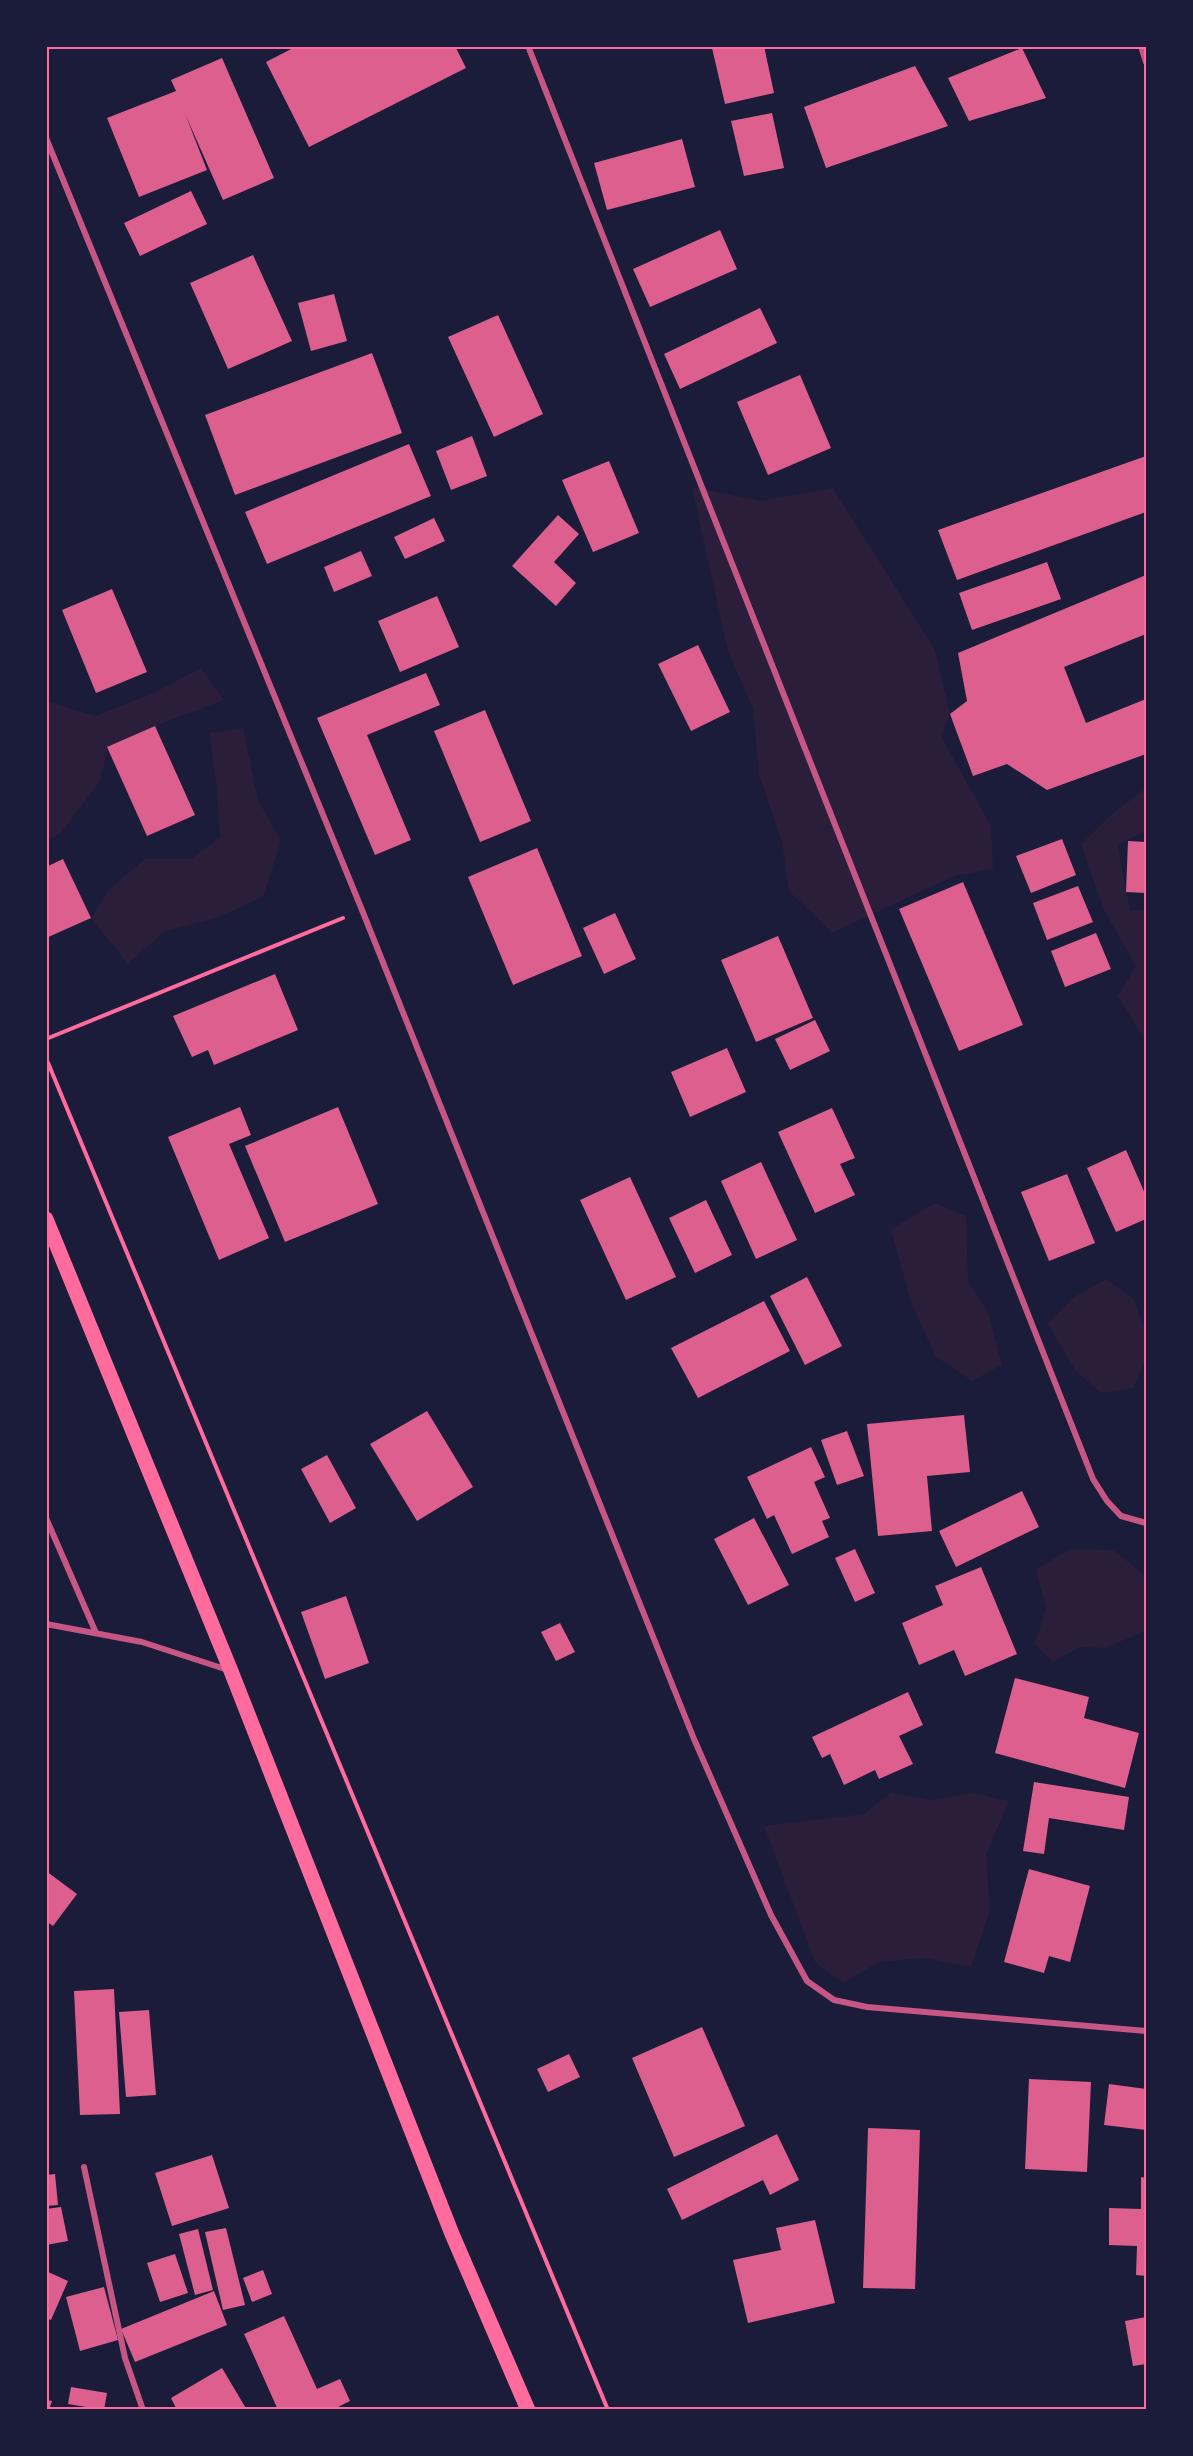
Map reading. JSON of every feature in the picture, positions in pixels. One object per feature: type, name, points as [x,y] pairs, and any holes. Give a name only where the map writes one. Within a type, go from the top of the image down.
[{"type":"main road","points":[[46,1219],[231,1671],[452,2234],[528,2409]]},
{"type":"street","points":[[528,46],[1093,1479],[1107,1501],[1121,1516],[1146,1523]]},
{"type":"street","points":[[1141,46],[1146,62]]},
{"type":"street","points":[[46,138],[362,910],[694,1739],[771,1915],[807,1981],[834,2000],[867,2007],[1146,2031]]},
{"type":"street","points":[[46,1518],[96,1633]]},
{"type":"street","points":[[46,1624],[142,1642],[231,1671]]},
{"type":"street","points":[[84,2167],[124,2358],[143,2409]]},
{"type":"path","points":[[46,1039],[362,910]]},
{"type":"path","points":[[46,1058],[608,2409]]},
{"type":"shaded area","points":[[692,487],[760,501],[833,488],[935,650],[950,714],[941,736],[991,826],[993,869],[954,876],[832,933],[789,891],[782,842],[759,775],[753,708],[728,652]]},
{"type":"shaded area","points":[[201,668],[224,700],[155,726],[108,747],[100,781],[61,833],[47,840],[47,701],[95,716],[153,693]]},
{"type":"shaded area","points":[[243,728],[258,800],[281,841],[263,897],[217,918],[165,931],[128,964],[91,918],[109,889],[145,859],[191,859],[220,837],[217,787],[209,733]]},
{"type":"shaded area","points":[[1146,788],[1146,831],[1117,845],[1130,910],[1146,910],[1146,1042],[1118,996],[1136,966],[1104,910],[1081,844],[1112,814]]},
{"type":"shaded area","points":[[935,1203],[966,1216],[968,1281],[988,1312],[1002,1365],[972,1381],[935,1356],[910,1299],[891,1229]]},
{"type":"shaded area","points":[[1106,1279],[1134,1299],[1146,1335],[1146,1360],[1133,1388],[1101,1393],[1075,1370],[1048,1323],[1074,1297]]},
{"type":"shaded area","points":[[1069,1549],[1113,1550],[1146,1576],[1146,1631],[1105,1648],[1080,1647],[1053,1662],[1035,1644],[1046,1608],[1036,1570]]},
{"type":"shaded area","points":[[891,1793],[930,1800],[972,1793],[1009,1801],[986,1854],[990,1910],[971,1967],[925,1958],[879,1962],[843,1983],[815,1962],[764,1826],[864,1814]]},
{"type":"building","points":[[297,46],[455,46],[466,68],[309,147],[266,62]]},
{"type":"building","points":[[764,46],[774,93],[725,104],[712,48]]},
{"type":"building","points":[[1022,48],[1046,98],[969,121],[948,78]]},
{"type":"building","points":[[222,58],[274,178],[223,200],[186,116],[207,170],[139,197],[107,118],[176,91],[171,80]]},
{"type":"building","points":[[915,66],[948,126],[826,168],[804,107]]},
{"type":"building","points":[[772,113],[784,168],[744,176],[731,121]]},
{"type":"building","points":[[682,139],[695,187],[607,210],[594,163]]},
{"type":"building","points":[[191,191],[207,224],[140,256],[124,223]]},
{"type":"building","points":[[720,230],[737,269],[650,307],[633,269]]},
{"type":"building","points":[[253,255],[292,341],[228,369],[190,283]]},
{"type":"building","points":[[334,294],[347,341],[311,351],[298,303]]},
{"type":"building","points":[[760,308],[777,343],[680,389],[664,354]]},
{"type":"building","points":[[498,315],[543,414],[494,437],[448,337]]},
{"type":"building","points":[[372,353],[402,433],[235,495],[205,415]]},
{"type":"building","points":[[800,375],[831,448],[768,475],[737,402]]},
{"type":"building","points":[[472,436],[487,476],[451,490],[436,451]]},
{"type":"building","points":[[409,444],[431,496],[267,564],[245,512]]},
{"type":"building","points":[[1146,456],[1146,512],[957,580],[938,530]]},
{"type":"building","points":[[609,461],[639,533],[593,552],[562,480]]},
{"type":"building","points":[[558,515],[579,534],[554,562],[576,583],[556,606],[512,566]]},
{"type":"building","points":[[434,518],[445,541],[405,559],[394,537]]},
{"type":"building","points":[[361,551],[372,576],[334,592],[324,567]]},
{"type":"building","points":[[1047,562],[1061,599],[972,630],[959,593]]},
{"type":"building","points":[[1146,575],[1146,634],[1064,667],[1086,723],[1146,699],[1146,754],[1047,790],[1007,764],[973,776],[950,714],[967,701],[958,653]]},
{"type":"building","points":[[112,589],[147,672],[96,693],[62,610]]},
{"type":"building","points":[[437,596],[459,647],[400,672],[378,621]]},
{"type":"building","points":[[698,645],[730,712],[691,731],[658,664]]},
{"type":"building","points":[[426,673],[440,705],[367,735],[411,840],[375,855],[317,718]]},
{"type":"building","points":[[485,710],[531,821],[480,842],[434,731]]},
{"type":"building","points":[[155,726],[195,815],[147,836],[107,747]]},
{"type":"building","points":[[1062,839],[1076,875],[1031,893],[1016,856]]},
{"type":"building","points":[[1128,841],[1146,842],[1146,893],[1126,892]]},
{"type":"building","points":[[537,848],[582,956],[513,985],[468,877]]},
{"type":"building","points":[[63,859],[91,918],[46,938],[46,867]]},
{"type":"building","points":[[963,882],[1023,1025],[959,1051],[899,909]]},
{"type":"building","points":[[1078,886],[1093,922],[1047,940],[1033,903]]},
{"type":"building","points":[[615,913],[636,959],[604,974],[583,928]]},
{"type":"building","points":[[1096,933],[1111,969],[1065,987],[1051,951]]},
{"type":"building","points":[[778,936],[813,1018],[756,1042],[721,960]]},
{"type":"building","points":[[275,974],[298,1030],[214,1065],[208,1050],[192,1057],[173,1016]]},
{"type":"building","points":[[815,1020],[830,1051],[790,1070],[775,1039]]},
{"type":"building","points":[[727,1048],[746,1092],[690,1117],[671,1072]]},
{"type":"building","points":[[240,1107],[251,1135],[229,1144],[269,1238],[219,1260],[168,1137]]},
{"type":"building","points":[[338,1107],[378,1204],[285,1242],[245,1146]]},
{"type":"building","points":[[832,1108],[855,1158],[840,1164],[855,1195],[815,1213],[778,1132]]},
{"type":"building","points":[[1126,1150],[1146,1196],[1146,1219],[1116,1232],[1087,1168]]},
{"type":"building","points":[[761,1162],[797,1240],[756,1259],[721,1181]]},
{"type":"building","points":[[1067,1174],[1095,1243],[1049,1261],[1021,1192]]},
{"type":"building","points":[[630,1177],[676,1277],[626,1300],[580,1200]]},
{"type":"building","points":[[706,1200],[732,1255],[695,1273],[669,1218]]},
{"type":"building","points":[[807,1277],[842,1346],[805,1365],[770,1296]]},
{"type":"building","points":[[764,1301],[790,1351],[698,1398],[671,1348]]},
{"type":"building","points":[[427,1411],[473,1487],[417,1521],[370,1444]]},
{"type":"building","points":[[964,1415],[970,1472],[927,1476],[932,1531],[878,1536],[867,1424]]},
{"type":"building","points":[[847,1431],[864,1476],[837,1485],[821,1440]]},
{"type":"building","points":[[811,1447],[825,1477],[814,1482],[830,1518],[822,1521],[829,1537],[792,1554],[774,1515],[767,1519],[747,1477]]},
{"type":"building","points":[[327,1455],[356,1508],[330,1523],[301,1469]]},
{"type":"building","points":[[1022,1491],[1039,1527],[956,1567],[939,1531]]},
{"type":"building","points":[[754,1518],[789,1585],[748,1605],[714,1539]]},
{"type":"building","points":[[855,1549],[875,1593],[855,1602],[835,1558]]},
{"type":"building","points":[[981,1567],[1017,1654],[965,1676],[954,1650],[919,1665],[902,1623],[943,1605],[935,1586]]},
{"type":"building","points":[[346,1596],[369,1663],[325,1679],[301,1612]]},
{"type":"building","points":[[560,1623],[575,1652],[556,1661],[541,1632]]},
{"type":"building","points":[[1015,1678],[1089,1697],[1084,1718],[1139,1733],[1125,1788],[995,1753]]},
{"type":"building","points":[[908,1692],[923,1725],[899,1736],[913,1764],[879,1779],[875,1770],[844,1785],[830,1754],[822,1758],[812,1737]]},
{"type":"building","points":[[1034,1782],[1129,1797],[1124,1830],[1049,1818],[1044,1854],[1023,1851]]},
{"type":"building","points":[[1029,1869],[1090,1886],[1070,1962],[1049,1956],[1044,1973],[1004,1962]]},
{"type":"building","points":[[46,1871],[77,1894],[53,1926],[46,1921]]},
{"type":"building","points":[[114,1989],[120,2114],[80,2115],[74,1991]]},
{"type":"building","points":[[149,2010],[156,2095],[126,2097],[119,2012]]},
{"type":"building","points":[[702,2027],[745,2126],[674,2157],[632,2058]]},
{"type":"building","points":[[569,2054],[580,2077],[548,2092],[537,2069]]},
{"type":"building","points":[[1029,2079],[1091,2082],[1087,2172],[1025,2169]]},
{"type":"building","points":[[1109,2084],[1146,2089],[1146,2130],[1104,2125]]},
{"type":"building","points":[[868,2128],[920,2130],[915,2289],[863,2288]]},
{"type":"building","points":[[777,2134],[799,2180],[770,2195],[763,2180],[682,2220],[667,2189]]},
{"type":"building","points":[[212,2155],[229,2208],[172,2226],[155,2173]]},
{"type":"building","points":[[55,2174],[58,2205],[46,2206],[46,2175]]},
{"type":"building","points":[[1141,2177],[1146,2178],[1146,2276],[1136,2275],[1137,2246],[1109,2245],[1109,2208],[1141,2209]]},
{"type":"building","points":[[61,2207],[68,2241],[46,2245],[46,2209]]},
{"type":"building","points":[[815,2220],[835,2303],[748,2323],[733,2260],[781,2250],[776,2228]]},
{"type":"building","points":[[226,2228],[245,2305],[223,2310],[205,2232]]},
{"type":"building","points":[[198,2229],[213,2290],[195,2295],[179,2234]]},
{"type":"building","points":[[175,2254],[188,2293],[160,2302],[147,2263]]},
{"type":"building","points":[[263,2270],[272,2294],[252,2302],[243,2278]]},
{"type":"building","points":[[46,2271],[68,2281],[51,2320],[46,2318]]},
{"type":"building","points":[[104,2287],[118,2340],[80,2351],[66,2297]]},
{"type":"building","points":[[214,2291],[227,2325],[135,2362],[121,2329]]},
{"type":"building","points":[[284,2316],[317,2389],[340,2379],[350,2401],[332,2410],[278,2410],[244,2334]]},
{"type":"building","points":[[1146,2317],[1146,2364],[1133,2366],[1125,2321]]},
{"type":"building","points":[[222,2368],[247,2410],[177,2410],[171,2398]]},
{"type":"building","points":[[71,2387],[107,2393],[104,2410],[68,2404]]},
{"type":"building","points":[[46,2400],[52,2401],[49,2410],[46,2410]]}]
